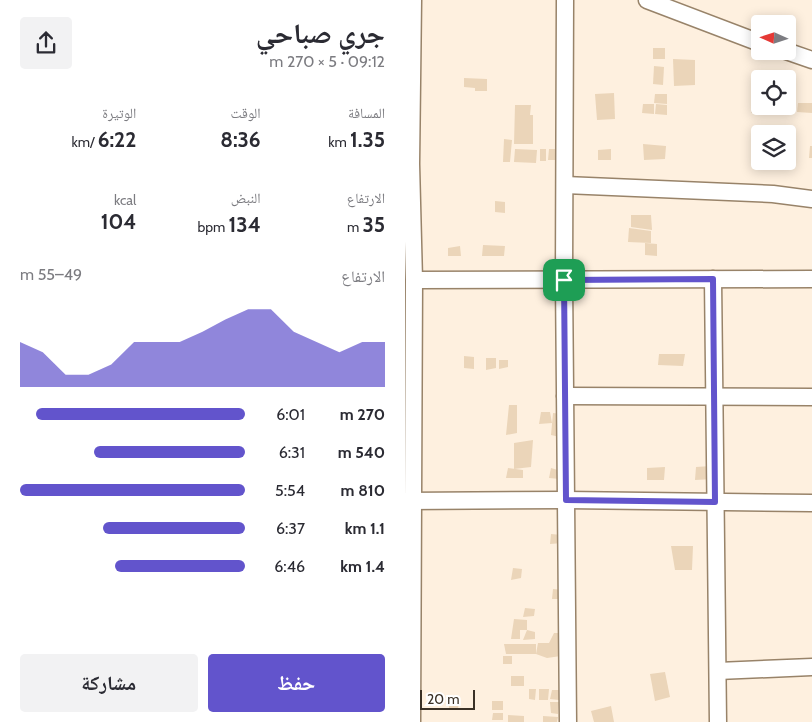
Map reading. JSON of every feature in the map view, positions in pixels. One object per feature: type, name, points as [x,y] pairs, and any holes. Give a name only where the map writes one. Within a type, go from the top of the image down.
[{"type":"street","points":[[413,0],[408,164],[409,234],[414,280],[409,501],[413,722]]},
{"type":"street","points":[[565,0],[564,280],[568,722]]},
{"type":"street","points":[[647,0],[751,40]]},
{"type":"street","points":[[796,54],[812,60]]},
{"type":"street","points":[[565,185],[773,194],[812,199]]},
{"type":"street","points":[[713,279],[718,722]]},
{"type":"street","points":[[414,280],[812,279]]},
{"type":"street","points":[[565,396],[812,396]]},
{"type":"street","points":[[409,501],[566,500],[812,503]]},
{"type":"street","points":[[718,671],[812,667]]},
{"type":"building","points":[[653,48],[665,48],[665,59],[653,59]]},
{"type":"building","points":[[673,59],[695,60],[695,85],[674,86]]},
{"type":"building","points":[[654,66],[664,67],[663,85],[653,84]]},
{"type":"building","points":[[464,78],[487,79],[487,91],[475,91],[475,88],[464,87]]},
{"type":"building","points":[[614,93],[615,119],[597,120],[595,94]]},
{"type":"building","points":[[655,94],[667,94],[667,104],[654,103]]},
{"type":"building","points":[[798,103],[812,103],[812,113],[797,112]]},
{"type":"building","points":[[643,104],[654,104],[654,114],[642,113]]},
{"type":"building","points":[[656,104],[667,105],[667,115],[655,114]]},
{"type":"building","points":[[515,105],[531,105],[530,115],[533,115],[533,144],[514,144]]},
{"type":"building","points":[[504,139],[512,140],[510,162],[503,162]]},
{"type":"building","points":[[643,144],[666,146],[665,159],[644,160]]},
{"type":"building","points":[[810,146],[812,146],[812,158],[809,158]]},
{"type":"building","points":[[515,149],[537,150],[536,163],[514,162]]},
{"type":"building","points":[[540,149],[546,149],[546,161],[540,161]]},
{"type":"building","points":[[549,149],[558,149],[558,160],[548,160]]},
{"type":"building","points":[[611,149],[611,160],[598,160],[598,150]]},
{"type":"building","points":[[495,201],[505,202],[505,213],[495,212]]},
{"type":"building","points":[[631,215],[651,215],[652,230],[631,227]]},
{"type":"building","points":[[629,228],[651,231],[651,243],[628,242]]},
{"type":"building","points":[[645,243],[657,244],[657,256],[645,255]]},
{"type":"building","points":[[483,245],[505,246],[504,256],[482,256]]},
{"type":"building","points":[[460,246],[461,256],[448,256],[448,248]]},
{"type":"building","points":[[659,354],[685,354],[683,366],[658,365]]},
{"type":"building","points":[[464,356],[474,357],[474,369],[464,368]]},
{"type":"building","points":[[486,358],[496,358],[496,368],[486,370]]},
{"type":"building","points":[[499,360],[508,360],[508,367],[499,369]]},
{"type":"building","points":[[509,405],[517,405],[517,433],[506,435]]},
{"type":"building","points":[[541,412],[550,412],[552,423],[539,424]]},
{"type":"building","points":[[553,413],[563,414],[560,437],[551,435]]},
{"type":"building","points":[[533,440],[531,467],[514,469],[514,443]]},
{"type":"building","points":[[711,466],[714,479],[695,480],[696,467]]},
{"type":"building","points":[[665,467],[664,480],[647,480],[647,468]]},
{"type":"building","points":[[508,468],[523,470],[523,478],[506,478]]},
{"type":"building","points":[[551,468],[561,471],[560,479],[549,478]]},
{"type":"building","points":[[551,534],[562,535],[563,543],[550,544]]},
{"type":"building","points":[[671,546],[693,546],[692,570],[675,570]]},
{"type":"building","points":[[513,568],[522,569],[521,578],[511,580]]},
{"type":"building","points":[[553,589],[563,590],[562,599],[552,599]]},
{"type":"building","points":[[525,608],[535,609],[534,616],[523,617]]},
{"type":"building","points":[[514,619],[527,620],[527,630],[520,630],[520,639],[511,639]]},
{"type":"building","points":[[527,630],[535,632],[535,639],[523,640]]},
{"type":"building","points":[[554,633],[563,633],[561,656],[547,658],[536,654],[538,643],[549,643]]},
{"type":"building","points":[[504,644],[536,644],[536,654],[506,654]]},
{"type":"building","points":[[503,656],[512,656],[512,664],[503,664]]},
{"type":"building","points":[[665,672],[670,697],[655,701],[650,674]]},
{"type":"building","points":[[511,676],[524,676],[524,686],[511,686]]},
{"type":"building","points":[[529,689],[536,689],[535,700],[529,699]]},
{"type":"building","points":[[539,689],[549,689],[548,700],[539,700]]},
{"type":"building","points":[[552,690],[560,690],[559,700],[550,699]]},
{"type":"building","points":[[449,700],[459,701],[458,709],[449,710]]},
{"type":"building","points":[[492,701],[503,701],[503,710],[492,710]]},
{"type":"building","points":[[550,702],[559,702],[558,714],[551,713]]},
{"type":"building","points":[[611,706],[614,722],[594,722],[591,711]]},
{"type":"building","points":[[493,713],[503,713],[503,720],[492,720]]},
{"type":"building","points":[[508,715],[524,716],[524,722],[508,722]]},
{"type":"building","points":[[543,716],[558,717],[557,722],[543,722]]},
{"type":"route","points":[[713,279],[715,502],[566,500],[564,280],[713,279]]}]
